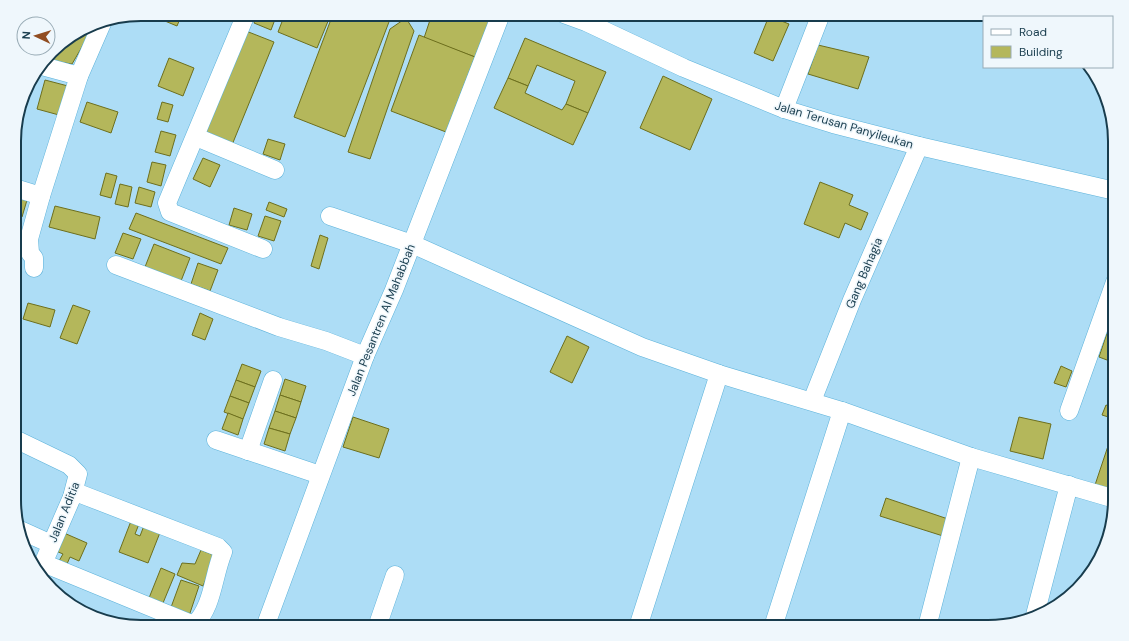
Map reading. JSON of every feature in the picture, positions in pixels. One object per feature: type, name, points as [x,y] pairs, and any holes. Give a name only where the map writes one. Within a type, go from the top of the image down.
[{"type":"street","points":[[243,21],[196,137],[167,203],[170,212],[263,249]]},
{"type":"street","name":"Jalan Pesantren Al Mahabbah","points":[[268,620],[320,475],[365,356],[412,244],[498,21]]},
{"type":"street","name":"Jalan Terusan Panyileukan","points":[[594,21],[684,68],[784,109],[919,146],[1108,189]]},
{"type":"street","points":[[784,109],[818,21]]},
{"type":"street","points":[[34,268],[34,258],[30,253],[29,239],[79,76],[100,28]]},
{"type":"street","points":[[47,67],[79,76]]},
{"type":"street","points":[[196,137],[275,170]]},
{"type":"street","name":"Gang Bahagia","points":[[812,401],[852,300],[919,146]]},
{"type":"street","points":[[21,190],[41,196]]},
{"type":"street","points":[[330,216],[412,244],[642,347],[720,374],[842,411],[971,457],[1108,497]]},
{"type":"street","points":[[116,265],[254,318],[365,356]]},
{"type":"street","points":[[1069,411],[1108,302]]},
{"type":"street","points":[[640,620],[720,374]]},
{"type":"street","points":[[248,450],[273,380]]},
{"type":"street","points":[[775,620],[842,411]]},
{"type":"street","points":[[216,440],[320,475]]},
{"type":"street","name":"Jalan Aditia","points":[[21,442],[69,465],[77,471],[78,480],[41,567]]},
{"type":"street","points":[[929,620],[971,457]]},
{"type":"street","points":[[1036,610],[1069,485]]},
{"type":"street","points":[[72,496],[78,493],[218,547],[223,552],[217,568],[206,612],[199,620]]},
{"type":"street","points":[[25,532],[51,544]]},
{"type":"street","points":[[42,568],[178,620]]},
{"type":"street","points":[[379,620],[395,575]]},
{"type":"building","points":[[165,21],[179,21],[177,26]]},
{"type":"building","points":[[255,21],[274,21],[271,30],[254,23]]},
{"type":"building","points":[[282,21],[328,21],[317,48],[278,32]]},
{"type":"building","points":[[330,21],[389,21],[345,137],[294,117]]},
{"type":"building","points":[[402,21],[408,21],[414,31],[370,159],[348,152],[390,29]]},
{"type":"building","points":[[430,21],[489,21],[475,57],[424,38]]},
{"type":"building","points":[[767,21],[782,21],[789,24],[773,61],[754,53]]},
{"type":"building","points":[[246,31],[274,42],[232,145],[204,134]]},
{"type":"building","points":[[91,32],[72,64],[52,61],[74,41]]},
{"type":"building","points":[[419,35],[475,57],[446,132],[391,111]]},
{"type":"building","points":[[525,38],[606,72],[588,113],[566,104],[575,81],[537,65],[528,86],[508,78]]},
{"type":"building","points":[[818,45],[869,57],[858,89],[808,74]]},
{"type":"building","points":[[169,58],[194,68],[183,96],[158,86]]},
{"type":"building","points":[[663,76],[712,99],[690,150],[640,128]]},
{"type":"building","points":[[508,78],[528,86],[525,93],[562,110],[566,104],[588,113],[573,145],[494,108]]},
{"type":"building","points":[[45,80],[68,86],[59,115],[37,109]]},
{"type":"building","points":[[87,102],[118,112],[111,133],[80,122]]},
{"type":"building","points":[[162,102],[173,105],[168,122],[157,119]]},
{"type":"building","points":[[161,131],[176,135],[170,156],[155,152]]},
{"type":"building","points":[[268,139],[285,144],[280,160],[263,154]]},
{"type":"building","points":[[203,158],[220,165],[210,187],[193,179]]},
{"type":"building","points":[[152,162],[166,165],[161,186],[147,182]]},
{"type":"building","points":[[106,173],[117,176],[111,198],[100,195]]},
{"type":"building","points":[[820,182],[853,195],[849,205],[868,213],[861,230],[845,223],[839,238],[804,224]]},
{"type":"building","points":[[120,184],[132,187],[128,207],[115,204]]},
{"type":"building","points":[[139,187],[155,192],[151,207],[135,203]]},
{"type":"building","points":[[21,198],[27,200],[21,217]]},
{"type":"building","points":[[269,202],[287,209],[284,217],[266,210]]},
{"type":"building","points":[[55,206],[100,217],[95,239],[49,227]]},
{"type":"building","points":[[234,208],[252,214],[247,230],[229,225]]},
{"type":"building","points":[[136,213],[228,248],[221,264],[129,229]]},
{"type":"building","points":[[265,216],[281,221],[274,241],[258,236]]},
{"type":"building","points":[[123,233],[141,239],[133,259],[115,253]]},
{"type":"building","points":[[320,235],[328,238],[319,269],[311,266]]},
{"type":"building","points":[[154,244],[190,258],[181,281],[145,267]]},
{"type":"building","points":[[198,263],[218,270],[210,291],[191,284]]},
{"type":"building","points":[[28,303],[55,310],[50,327],[23,319]]},
{"type":"building","points":[[73,305],[90,311],[77,344],[60,338]]},
{"type":"building","points":[[200,313],[213,319],[205,340],[192,335]]},
{"type":"building","points":[[1108,330],[1108,360],[1099,357]]},
{"type":"building","points":[[567,336],[589,347],[572,383],[550,372]]},
{"type":"building","points":[[242,364],[261,371],[255,387],[236,380]]},
{"type":"building","points":[[1061,366],[1072,371],[1066,387],[1054,383]]},
{"type":"building","points":[[285,379],[306,386],[301,402],[280,395]]},
{"type":"building","points":[[236,380],[255,387],[249,403],[230,396]]},
{"type":"building","points":[[280,395],[301,402],[296,418],[275,411]]},
{"type":"building","points":[[230,396],[249,403],[243,419],[224,412]]},
{"type":"building","points":[[1106,405],[1108,406],[1108,417],[1102,415]]},
{"type":"building","points":[[275,411],[296,418],[290,434],[269,428]]},
{"type":"building","points":[[228,413],[243,419],[238,435],[222,429]]},
{"type":"building","points":[[353,417],[389,429],[379,458],[343,447]]},
{"type":"building","points":[[1019,417],[1051,424],[1043,459],[1010,451]]},
{"type":"building","points":[[269,428],[290,434],[285,451],[264,444]]},
{"type":"building","points":[[1108,446],[1108,489],[1095,485]]},
{"type":"building","points":[[886,498],[948,519],[943,536],[880,516]]},
{"type":"building","points":[[131,521],[139,524],[135,534],[140,536],[145,523],[161,530],[148,563],[119,552]]},
{"type":"building","points":[[64,533],[87,543],[79,561],[70,557],[67,564],[59,561],[63,554],[56,551]]},
{"type":"building","points":[[201,550],[216,556],[203,586],[177,575],[182,563],[195,564]]},
{"type":"building","points":[[161,568],[175,574],[163,603],[149,598]]},
{"type":"building","points":[[181,580],[199,586],[189,616],[170,610]]}]
